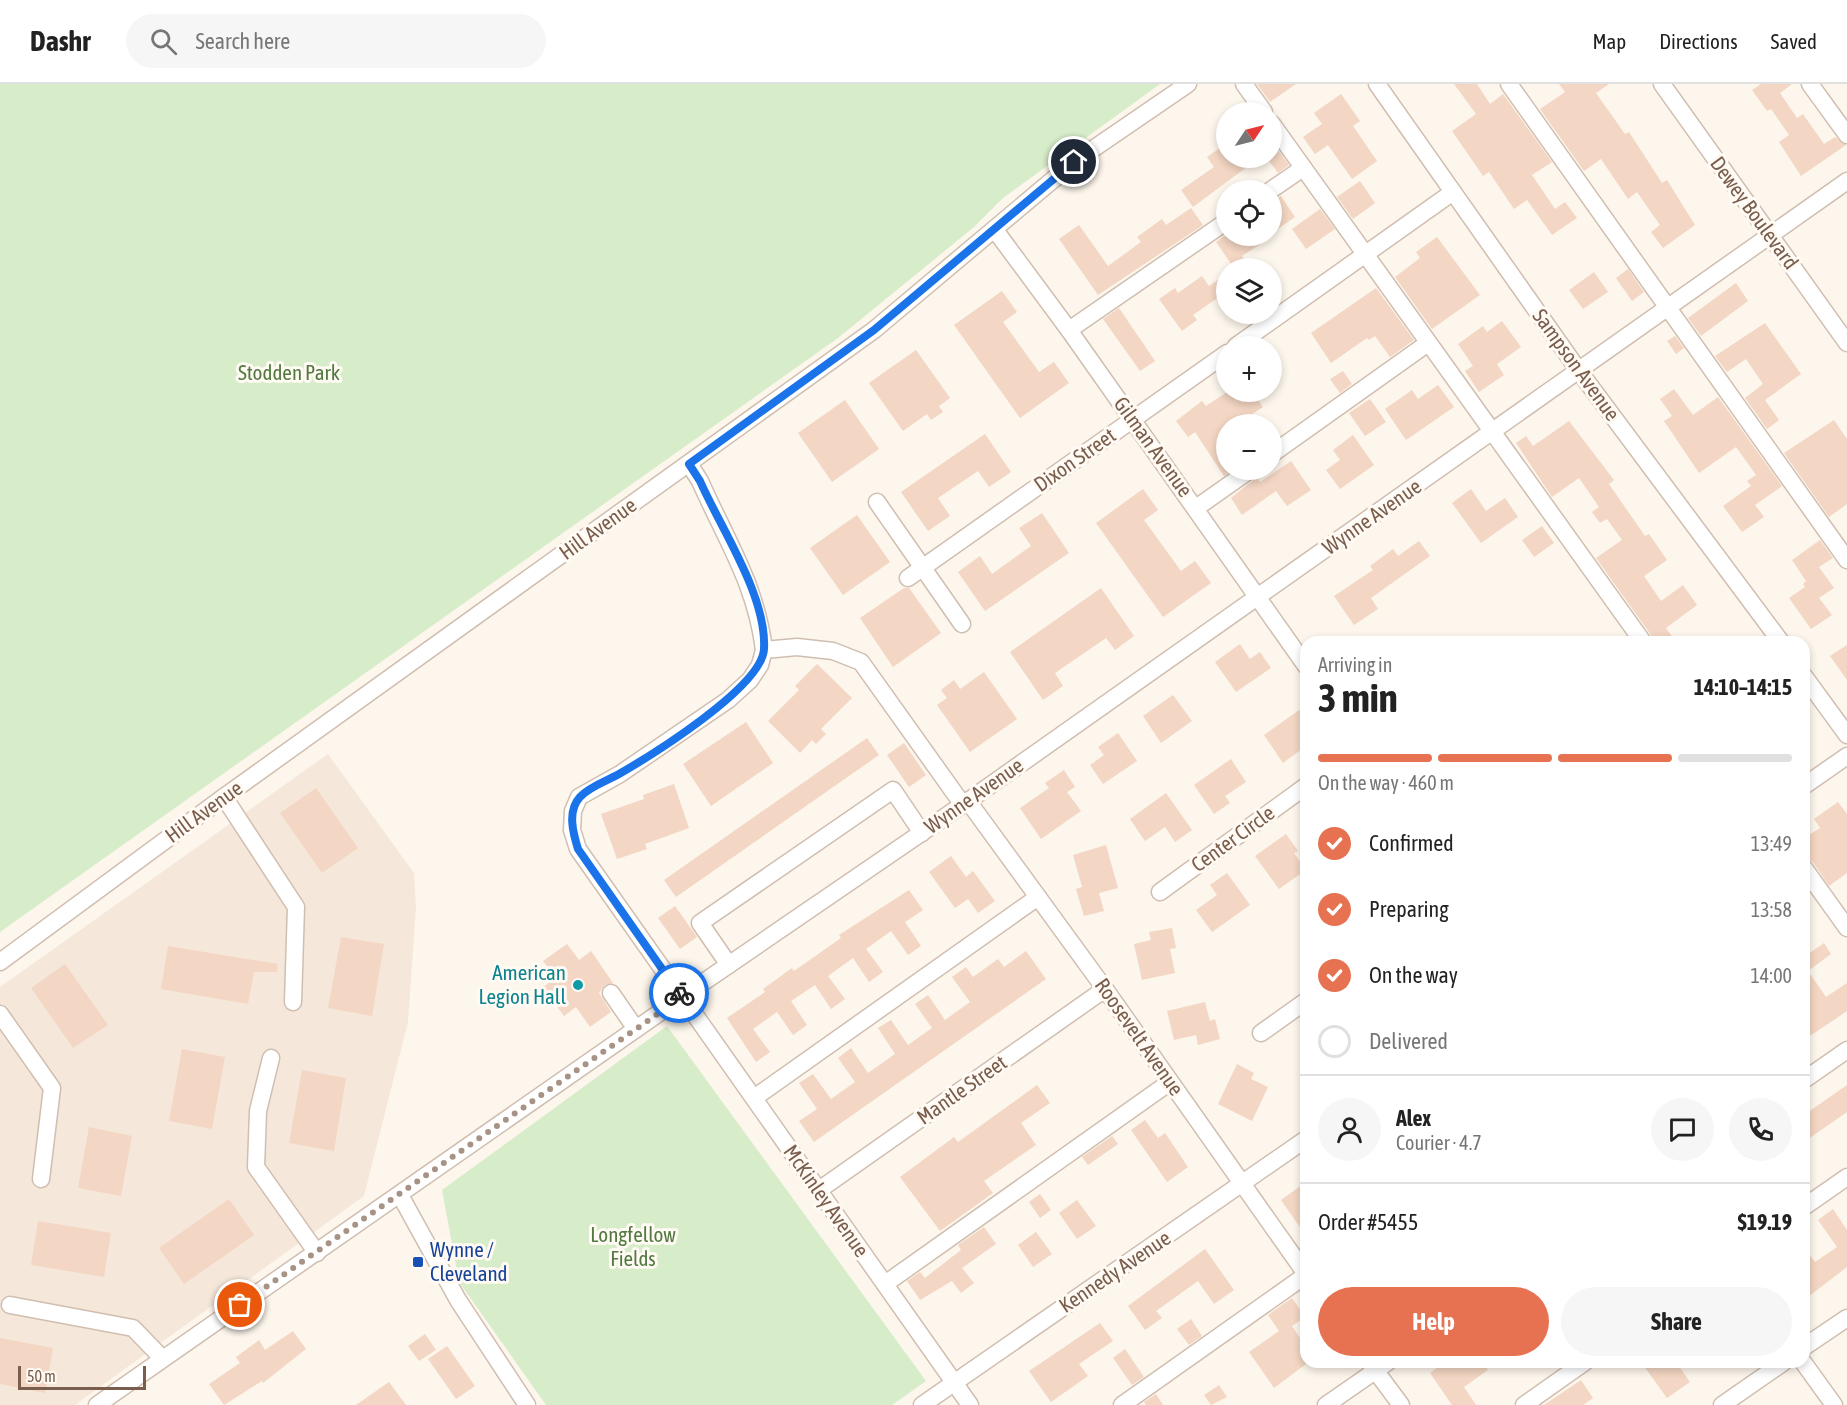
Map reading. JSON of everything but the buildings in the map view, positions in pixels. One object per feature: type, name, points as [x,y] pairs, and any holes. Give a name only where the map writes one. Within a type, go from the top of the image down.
[{"type":"street","name":"Hill Avenue","points":[[0,962],[224,797],[874,330],[1074,162],[1188,84]]},
{"type":"street","points":[[1244,84],[1257,102]]},
{"type":"street","name":"Sampson Avenue","points":[[1377,84],[1579,371],[1777,636]]},
{"type":"street","points":[[1509,84],[1847,560]]},
{"type":"street","name":"Dewey Boulevard","points":[[1662,84],[1847,343]]},
{"type":"street","points":[[1810,84],[1847,135]]},
{"type":"street","points":[[1282,138],[1639,636]]},
{"type":"street","points":[[1282,182],[1303,168]]},
{"type":"street","name":"Wynne Avenue","points":[[97,1405],[729,964],[966,803],[1847,181]]},
{"type":"street","points":[[1250,336],[1453,192]]},
{"type":"street","points":[[1070,330],[1216,229]]},
{"type":"street","name":"Gilman Avenue","points":[[995,230],[1070,330],[1300,658]]},
{"type":"street","points":[[1282,447],[1428,343]]},
{"type":"street","name":"Dixon Street","points":[[908,578],[1216,361]]},
{"type":"street","points":[[689,464],[700,481],[752,591],[762,627],[764,650]]},
{"type":"street","points":[[1196,508],[1236,480]]},
{"type":"street","points":[[877,502],[962,624]]},
{"type":"street","name":"Roosevelt Avenue","points":[[764,650],[797,647],[833,651],[861,662],[1106,989],[1300,1267]]},
{"type":"street","name":"McKinley Avenue","points":[[764,650],[760,665],[750,680],[728,700],[620,774],[579,797],[573,811],[572,830],[578,849],[970,1405]]},
{"type":"street","points":[[1810,684],[1847,735]]},
{"type":"street","points":[[1810,782],[1847,756]]},
{"type":"street","points":[[729,964],[700,923],[893,790],[922,833]]},
{"type":"street","name":"Center Circle","points":[[1160,892],[1300,790]]},
{"type":"street","points":[[224,797],[296,907],[293,1002]]},
{"type":"street","points":[[1810,876],[1847,928]]},
{"type":"street","points":[[754,1098],[1038,897]]},
{"type":"street","name":"Mantle Street","points":[[819,1190],[1106,989]]},
{"type":"street","points":[[611,993],[636,1029]]},
{"type":"street","points":[[1261,1033],[1300,1005]]},
{"type":"street","points":[[0,1014],[52,1088],[41,1179]]},
{"type":"street","points":[[1810,1076],[1847,1050]]},
{"type":"street","points":[[271,1058],[258,1112],[256,1167],[317,1252]]},
{"type":"street","points":[[885,1284],[1170,1082]]},
{"type":"street","name":"Kennedy Avenue","points":[[922,1405],[1300,1143]]},
{"type":"street","points":[[1810,1203],[1847,1177]]},
{"type":"street","points":[[400,1195],[458,1300],[522,1403]]},
{"type":"street","points":[[1122,1405],[1300,1279]]},
{"type":"street","points":[[10,1305],[133,1328],[162,1358]]},
{"type":"street","points":[[1810,1343],[1847,1318]]},
{"type":"street","points":[[1326,1405],[1374,1368]]},
{"type":"street","points":[[1380,1368],[1401,1405]]},
{"type":"street","points":[[1524,1405],[1576,1368]]},
{"type":"street","points":[[1722,1405],[1775,1368]]},
{"type":"street","points":[[1807,1368],[1834,1405]]},
{"type":"shaded area","points":[[328,754],[414,873],[416,907],[408,1022],[364,1196],[75,1405],[0,1405],[0,987]]},
{"type":"green space","name":"Stodden Park","points":[[0,84],[1160,84],[1003,198],[974,227],[838,338],[0,932]]},
{"type":"green space","name":"Longfellow Fields","points":[[667,1026],[926,1381],[892,1405],[546,1405],[459,1282],[442,1190]]},
{"type":"way so far","points":[[240,1305],[682,997],[679,993]]},
{"type":"place","name":"American Legion Hall","points":[[578,985]]},
{"type":"place","name":"Wynne / Cleveland","points":[[418,1262]]},
{"type":"route","points":[[679,993],[578,849],[572,830],[573,811],[579,797],[620,774],[728,700],[750,680],[760,665],[764,650],[762,627],[752,591],[700,481],[689,464],[874,330],[1074,162]]}]
